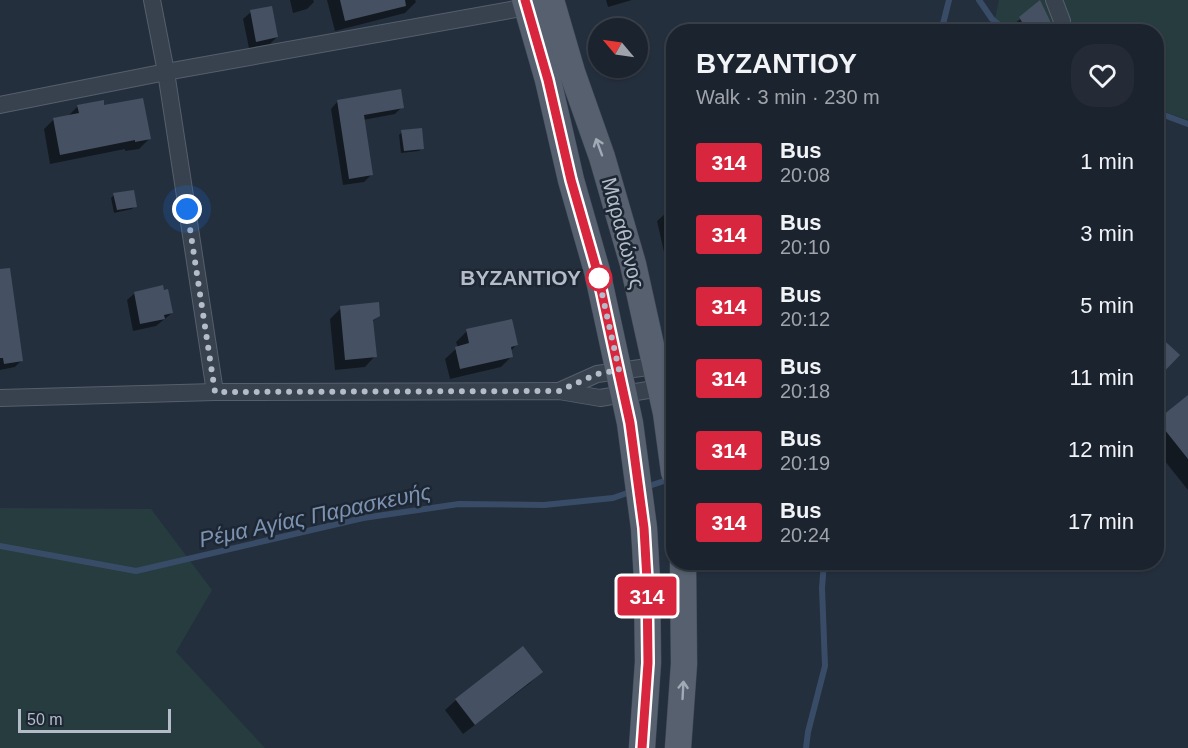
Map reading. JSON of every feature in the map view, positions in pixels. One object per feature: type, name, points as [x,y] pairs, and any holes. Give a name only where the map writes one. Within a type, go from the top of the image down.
[{"type":"main road","name":"Μαραθώνος","points":[[551,0],[572,72],[603,157],[633,264],[666,422]]},
{"type":"main road","name":"Μαραθώνος","points":[[526,4],[597,271],[622,382],[634,457],[644,528],[648,632],[646,706],[642,748]]},
{"type":"main road","points":[[678,748],[684,664],[682,570]]},
{"type":"street","points":[[152,0],[166,72],[215,392]]},
{"type":"street","points":[[1054,0],[1062,21]]},
{"type":"street","points":[[0,105],[526,4]]},
{"type":"street","points":[[559,391],[597,374],[622,382],[658,377]]},
{"type":"street","points":[[0,398],[215,392],[559,391],[600,398],[622,382],[658,377]]},
{"type":"green space","points":[[999,0],[1188,0],[1188,120],[1164,111],[1164,24],[994,24]]},
{"type":"green space","points":[[0,508],[151,509],[212,590],[176,652],[265,748],[0,748]]},
{"type":"building","points":[[340,0],[405,0],[406,6],[345,21]]},
{"type":"building","points":[[1040,0],[1052,24],[1023,24],[1019,17]]},
{"type":"building","points":[[272,6],[278,37],[256,42],[250,10]]},
{"type":"building","points":[[401,89],[404,108],[364,115],[373,175],[349,179],[337,100]]},
{"type":"building","points":[[143,98],[151,139],[60,155],[53,118],[79,113],[77,105],[104,100],[104,105]]},
{"type":"building","points":[[422,128],[424,149],[404,151],[401,130]]},
{"type":"building","points":[[134,190],[137,207],[117,210],[113,193]]},
{"type":"building","points":[[10,268],[23,361],[4,364],[3,358],[0,358],[0,269]]},
{"type":"building","points":[[163,285],[164,290],[168,289],[173,313],[164,315],[165,319],[140,324],[134,292]]},
{"type":"building","points":[[379,302],[380,316],[373,320],[377,357],[345,360],[340,306]]},
{"type":"building","points":[[512,319],[518,345],[511,347],[513,357],[460,369],[455,347],[469,343],[466,329]]},
{"type":"building","points":[[1164,340],[1180,355],[1164,372]]},
{"type":"building","points":[[1188,395],[1188,459],[1164,429],[1164,414]]},
{"type":"building","points":[[523,646],[543,672],[475,725],[455,699]]},
{"type":"waterway","points":[[943,24],[949,0]]},
{"type":"waterway","points":[[979,0],[998,24]]},
{"type":"waterway","points":[[1164,115],[1188,124]]},
{"type":"waterway","name":"Ρέμα Αγίας Παρασκευής","points":[[646,487],[666,480]]},
{"type":"waterway","name":"Ρέμα Αγίας Παρασκευής","points":[[0,546],[136,571],[363,518],[459,504],[544,505],[613,498],[633,491]]},
{"type":"waterway","points":[[806,748],[825,666],[823,570]]},
{"type":"bus line","name":"314","points":[[525,0],[548,80],[571,180],[612,331],[630,423],[644,528],[647,580],[648,663],[642,748]]},
{"type":"place","name":"ΒΥΖΑΝΤΙΟΥ","points":[[599,278]]},
{"type":"route","points":[[187,209],[215,392],[559,391],[597,374],[619,370],[597,271],[599,278]]}]
